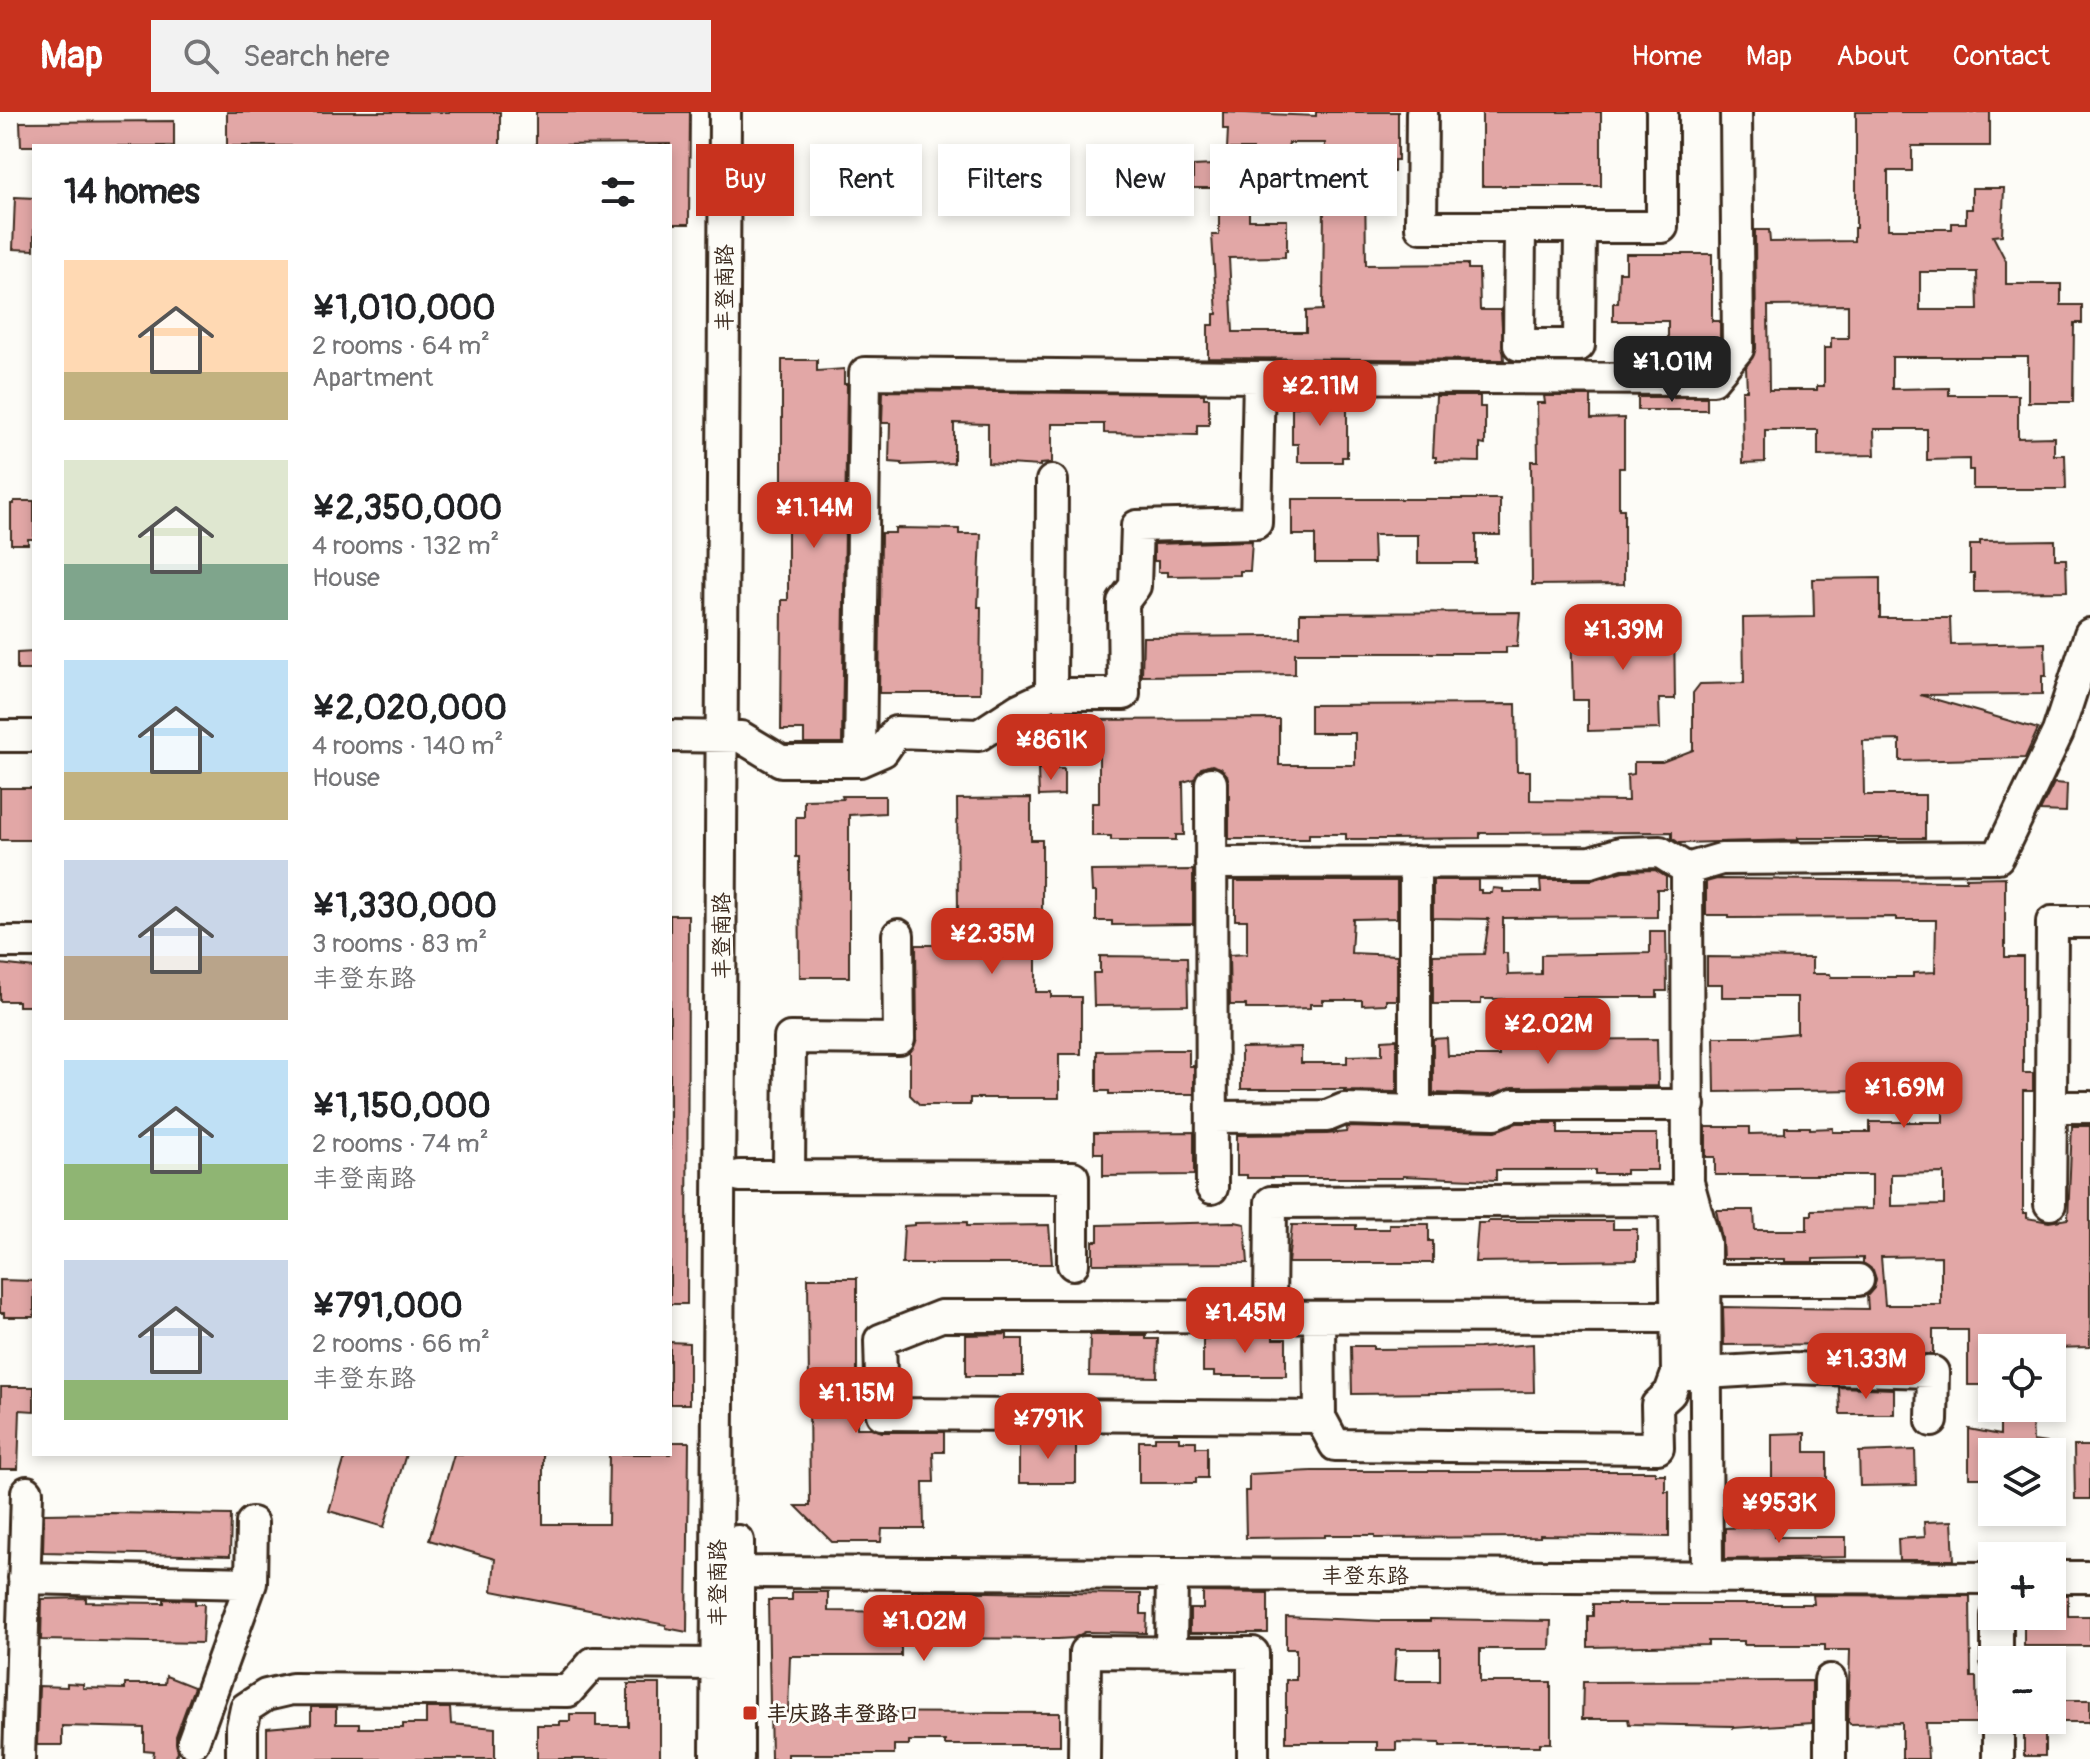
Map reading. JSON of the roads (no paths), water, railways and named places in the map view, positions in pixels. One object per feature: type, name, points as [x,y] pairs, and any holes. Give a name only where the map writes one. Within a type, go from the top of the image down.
[{"type":"street","name":"丰登南路","points":[[725,112],[740,1176],[738,1759]]},
{"type":"street","name":"丰登南路","points":[[716,1759],[740,112]]},
{"type":"street","points":[[1422,112],[1421,227],[1662,227],[1662,112]]},
{"type":"street","points":[[860,761],[865,373],[1713,379],[1738,349],[1736,112]]},
{"type":"street","points":[[1520,227],[1519,345],[1579,345],[1580,227]]},
{"type":"street","points":[[672,736],[732,737],[781,761],[860,761],[883,751],[896,732],[979,735],[1019,709],[1051,694],[1124,694],[1123,602],[1135,586],[1137,526],[1256,523],[1259,377]]},
{"type":"street","points":[[1051,694],[1052,481]]},
{"type":"street","points":[[1211,863],[1591,862],[1620,853],[1660,852],[1687,869],[1721,859],[1998,857],[2058,732],[2090,634]]},
{"type":"street","points":[[0,736],[32,736]]},
{"type":"street","points":[[1211,783],[1212,1188]]},
{"type":"street","points":[[1415,862],[1415,1111]]},
{"type":"street","points":[[1687,869],[1688,1182],[1705,1243],[1706,1280],[1692,1374]]},
{"type":"street","points":[[2050,1204],[2052,922],[2090,922]]},
{"type":"street","points":[[789,1176],[790,1038],[899,1039],[898,935]]},
{"type":"street","points":[[0,942],[32,942]]},
{"type":"street","points":[[1212,1117],[1327,1116],[1344,1109],[1495,1113],[1513,1105],[1689,1105]]},
{"type":"street","points":[[2051,1107],[2090,1107]]},
{"type":"street","points":[[740,1176],[1073,1177],[1073,1264]]},
{"type":"street","points":[[1270,1317],[1271,1202],[1675,1200],[1677,1317],[1692,1374],[1707,1575]]},
{"type":"street","points":[[1706,1280],[1858,1280]]},
{"type":"street","points":[[1320,1417],[882,1414],[880,1340],[941,1316],[1677,1317]]},
{"type":"street","points":[[1319,1318],[1320,1417],[1335,1445],[1658,1448],[1657,1405],[1692,1374],[1788,1368],[1933,1372],[1932,1421]]},
{"type":"street","points":[[19,1759],[27,1492]]},
{"type":"street","points":[[193,1742],[251,1583],[252,1523]]},
{"type":"street","name":"丰登东路","points":[[738,1572],[1978,1578]]},
{"type":"street","points":[[1171,1651],[1172,1575]]},
{"type":"street","points":[[2066,1577],[2090,1577]]},
{"type":"street","points":[[24,1578],[251,1583]]},
{"type":"street","points":[[1084,1759],[1085,1652],[1171,1651],[1253,1653],[1253,1759]]},
{"type":"street","points":[[242,1759],[242,1727],[246,1708],[266,1695],[292,1689],[568,1691],[593,1663],[717,1664]]},
{"type":"street","points":[[1830,1680],[1830,1759]]},
{"type":"street","points":[[1998,1734],[1998,1759]]},
{"type":"place","name":"丰庆路丰登路口","points":[[750,1713]]}]
